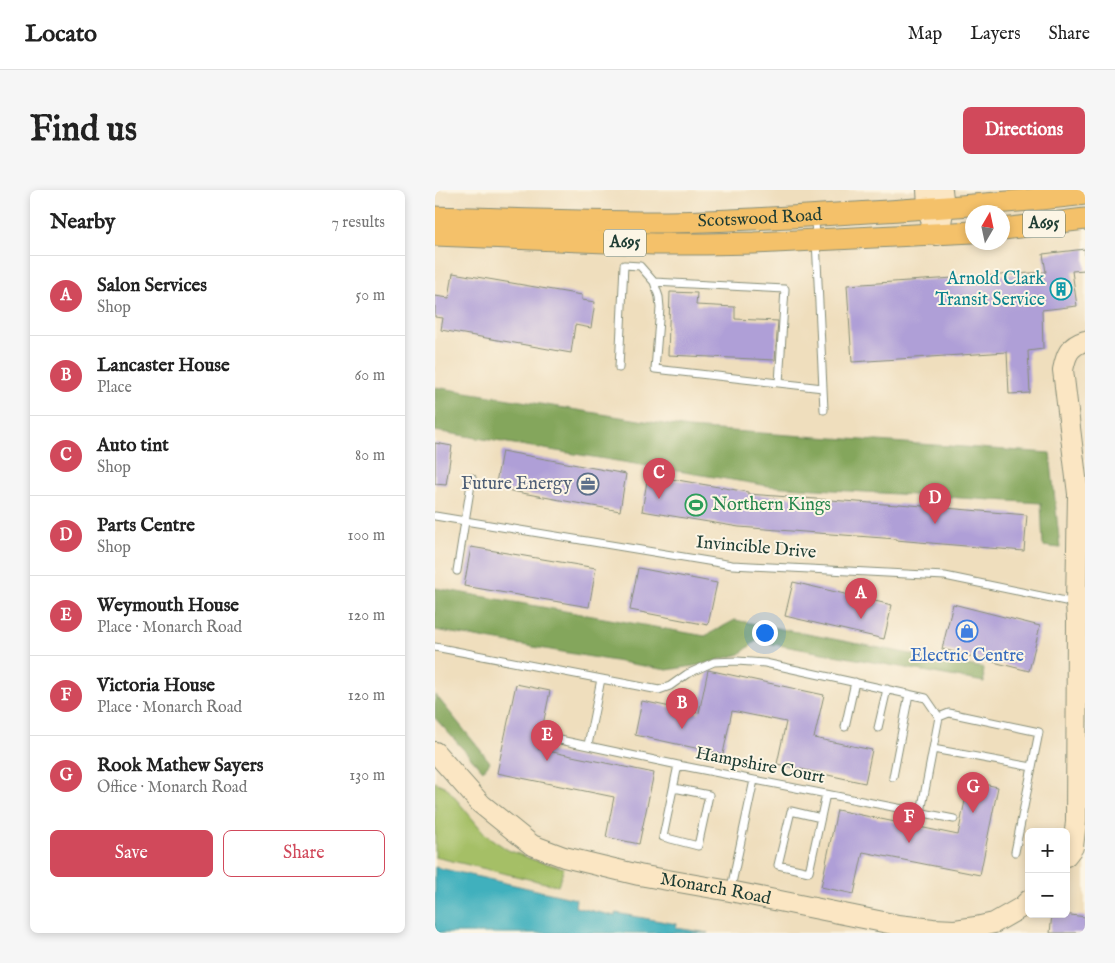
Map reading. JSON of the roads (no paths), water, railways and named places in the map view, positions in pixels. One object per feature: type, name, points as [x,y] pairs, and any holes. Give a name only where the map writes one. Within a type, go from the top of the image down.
[{"type":"main road","name":"Scotswood Road","points":[[435,217],[656,222],[815,216],[935,199],[1025,201],[1085,194]]},
{"type":"main road","name":"A695","points":[[1010,228],[1085,219]]},
{"type":"main road","name":"Scotswood Road","points":[[435,236],[679,244],[754,243],[965,233]]},
{"type":"street","points":[[935,199],[931,222],[937,235]]},
{"type":"street","points":[[1075,850],[1081,661],[1078,494],[1063,370],[1065,357],[1080,343],[1085,342]]},
{"type":"street","name":"Monarch Road","points":[[435,752],[481,804],[532,845],[564,857],[639,875],[730,891],[898,925],[955,930],[976,927],[995,922],[1025,904]]},
{"type":"lane","points":[[815,216],[824,410]]},
{"type":"lane","points":[[619,368],[624,266],[640,266],[654,282],[659,297],[660,308],[655,369],[823,388]]},
{"type":"lane","points":[[654,282],[785,289],[779,383]]},
{"type":"lane","points":[[457,571],[472,478]]},
{"type":"lane","name":"Invincible Drive","points":[[435,516],[732,565],[945,576],[1079,614]]},
{"type":"lane","points":[[435,646],[659,690],[687,674],[714,662],[737,661],[765,663],[926,698],[939,717],[921,812]]},
{"type":"lane","points":[[588,745],[601,679]]},
{"type":"lane","points":[[845,727],[855,682]]},
{"type":"lane","points":[[878,728],[887,689]]},
{"type":"lane","points":[[893,777],[909,694]]},
{"type":"lane","points":[[939,717],[949,713],[1039,732],[1015,852]]},
{"type":"lane","name":"Hampshire Court","points":[[560,740],[954,819]]},
{"type":"lane","points":[[933,749],[1032,767]]},
{"type":"lane","points":[[674,788],[709,795],[698,846],[663,837],[679,765]]},
{"type":"lane","points":[[730,891],[754,780]]},
{"type":"lane","points":[[821,818],[791,811],[778,865],[809,872],[821,818],[826,794]]},
{"type":"water","points":[[435,867],[576,899],[575,907],[615,916],[616,913],[677,924],[676,928],[708,933],[435,933]]},
{"type":"place","name":"Arnold Clark Transit Service","points":[[1061,289]]},
{"type":"place","name":"Future Energy","points":[[588,484]]},
{"type":"place","name":"Auto tint","points":[[659,499]]},
{"type":"place","name":"Northern Kings","points":[[696,505]]},
{"type":"place","name":"Parts Centre","points":[[935,524]]},
{"type":"place","name":"Salon Services","points":[[861,619]]},
{"type":"place","name":"Electric Centre","points":[[967,631]]},
{"type":"place","name":"Lancaster House","points":[[682,729]]},
{"type":"place","name":"Weymouth House","points":[[547,761]]},
{"type":"place","name":"Rook Mathew Sayers","points":[[973,813]]},
{"type":"place","name":"Victoria House","points":[[909,843]]}]
